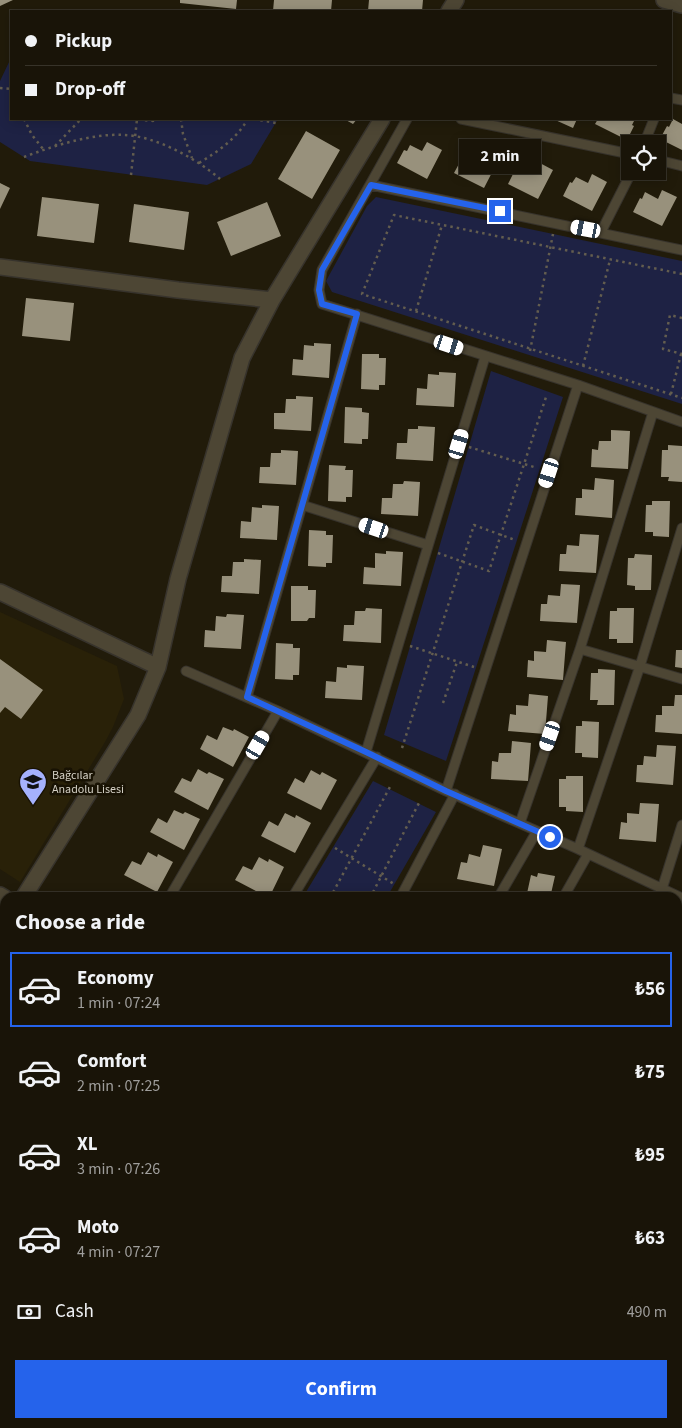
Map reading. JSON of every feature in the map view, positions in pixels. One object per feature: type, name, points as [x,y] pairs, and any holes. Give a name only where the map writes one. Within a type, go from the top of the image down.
[{"type":"street","points":[[664,0],[682,5]]},
{"type":"street","points":[[27,892],[138,715],[158,667],[178,579],[242,358],[272,300],[381,120]]},
{"type":"street","points":[[0,266],[272,300]]},
{"type":"street","points":[[0,592],[158,667]]},
{"type":"lane","points":[[407,120],[322,270],[319,290],[322,304],[578,385],[682,422]]},
{"type":"lane","points":[[467,120],[621,152]]},
{"type":"lane","points":[[648,135],[654,120]]},
{"type":"lane","points":[[666,162],[682,166]]},
{"type":"lane","points":[[601,232],[627,180]]},
{"type":"lane","points":[[371,185],[682,250]]},
{"type":"lane","points":[[247,697],[357,314]]},
{"type":"lane","points":[[366,752],[485,357]]},
{"type":"lane","points":[[403,892],[450,792],[484,671],[578,385]]},
{"type":"lane","points":[[520,824],[580,649],[653,412]]},
{"type":"lane","points":[[302,505],[428,547]]},
{"type":"lane","points":[[578,849],[640,666],[682,528]]},
{"type":"lane","points":[[580,649],[682,679]]},
{"type":"lane","points":[[186,671],[278,711],[450,792],[578,849],[658,892]]},
{"type":"lane","points":[[172,892],[278,711]]},
{"type":"lane","points":[[296,892],[377,757]]},
{"type":"lane","points":[[660,892],[682,825]]},
{"type":"lane","points":[[501,892],[536,831]]},
{"type":"lane","points":[[566,892],[588,854]]},
{"type":"path","points":[[24,120],[32,135],[44,150]]},
{"type":"path","points":[[54,147],[79,120]]},
{"type":"path","points":[[131,175],[136,120],[155,120]]},
{"type":"path","points":[[182,120],[183,134],[192,159]]},
{"type":"path","points":[[199,162],[221,150],[247,120]]},
{"type":"path","points":[[260,120],[276,123]]},
{"type":"path","points":[[24,157],[90,138],[135,136],[172,149],[199,162],[220,179]]},
{"type":"path","points":[[682,274],[394,215],[362,294],[682,398]]},
{"type":"path","points":[[530,350],[552,248],[555,223]]},
{"type":"path","points":[[416,311],[442,225]]},
{"type":"path","points":[[584,366],[610,260]]},
{"type":"path","points":[[671,394],[682,354],[663,348],[670,315],[682,318]]},
{"type":"path","points":[[428,547],[462,562],[489,571],[546,397]]},
{"type":"path","points":[[459,444],[534,467]]},
{"type":"path","points":[[402,748],[474,525],[526,544]]},
{"type":"path","points":[[399,642],[484,671]]},
{"type":"path","points":[[443,703],[457,662]]},
{"type":"path","points":[[333,892],[391,785]]},
{"type":"path","points":[[373,892],[420,801]]},
{"type":"path","points":[[326,843],[381,876],[400,892]]},
{"type":"shaded area","points":[[10,60],[10,120],[277,120],[251,164],[207,185],[30,161],[0,142],[0,81]]},
{"type":"shaded area","points":[[376,197],[682,261],[682,404],[332,292],[326,281],[367,206]]},
{"type":"shaded area","points":[[491,371],[563,397],[446,761],[384,735]]},
{"type":"shaded area","name":"Bağcılar Anadolu Lisesi","points":[[0,612],[117,666],[124,699],[105,742],[20,882],[0,869]]},
{"type":"shaded area","points":[[373,781],[436,812],[390,892],[306,892]]},
{"type":"building","points":[[0,0],[13,0],[0,6]]},
{"type":"building","points":[[180,0],[237,0],[236,9],[180,3]]},
{"type":"building","points":[[274,0],[332,0],[331,10],[273,10]]},
{"type":"building","points":[[369,0],[423,0],[422,10],[368,10]]},
{"type":"building","points":[[673,119],[682,124],[682,150],[666,142],[666,135],[662,135],[667,126],[669,127]]},
{"type":"building","points":[[346,120],[356,120],[353,124]]},
{"type":"building","points":[[555,120],[577,120],[573,128]]},
{"type":"building","points":[[597,120],[634,120],[630,135],[621,135],[621,137],[595,124]]},
{"type":"building","points":[[306,131],[340,150],[312,199],[278,179]]},
{"type":"building","points":[[427,142],[442,150],[427,179],[397,163],[404,150],[407,151],[410,145],[422,151]]},
{"type":"building","points":[[484,152],[499,159],[484,188],[454,173],[461,160],[464,161],[467,154],[479,160]]},
{"type":"building","points":[[538,162],[553,170],[538,199],[508,184],[515,170],[518,172],[521,165],[533,171]]},
{"type":"building","points":[[592,174],[607,182],[592,211],[563,196],[570,182],[572,183],[576,177],[588,183]]},
{"type":"building","points":[[0,183],[10,188],[0,209]]},
{"type":"building","points":[[662,190],[677,197],[662,226],[633,212],[645,192],[658,199]]},
{"type":"building","points":[[42,197],[99,204],[94,243],[37,236]]},
{"type":"building","points":[[267,202],[281,236],[231,256],[217,222]]},
{"type":"building","points":[[134,204],[189,212],[184,250],[129,242]]},
{"type":"building","points":[[26,298],[74,303],[70,341],[22,336]]},
{"type":"building","points":[[314,343],[331,344],[329,378],[292,375],[293,359],[303,360],[304,345],[314,346]]},
{"type":"building","points":[[362,354],[379,354],[379,358],[386,358],[385,385],[379,385],[379,390],[361,389]]},
{"type":"building","points":[[439,372],[456,373],[454,407],[416,405],[417,388],[427,389],[428,374],[439,375]]},
{"type":"building","points":[[296,396],[313,397],[311,431],[274,429],[274,413],[285,413],[286,399],[296,399]]},
{"type":"building","points":[[345,407],[362,408],[362,412],[369,413],[368,439],[362,439],[362,444],[344,443]]},
{"type":"building","points":[[418,426],[435,427],[433,461],[396,459],[397,443],[407,443],[408,429],[418,429]]},
{"type":"building","points":[[611,430],[630,431],[628,469],[591,467],[592,449],[598,450],[599,441],[611,441]]},
{"type":"building","points":[[668,445],[682,446],[682,482],[668,481],[669,477],[661,477],[662,450],[668,450]]},
{"type":"building","points":[[281,450],[298,451],[296,485],[259,483],[260,467],[270,467],[271,453],[281,453]]},
{"type":"building","points":[[329,465],[346,466],[345,470],[353,470],[352,497],[346,497],[346,502],[328,501]]},
{"type":"building","points":[[595,478],[614,480],[612,518],[575,515],[576,498],[582,498],[582,489],[594,490]]},
{"type":"building","points":[[404,481],[420,482],[418,516],[381,514],[382,498],[392,498],[393,484],[403,484]]},
{"type":"building","points":[[652,501],[670,501],[669,537],[653,536],[653,532],[645,532],[646,505],[652,505]]},
{"type":"building","points":[[262,505],[279,506],[277,540],[240,538],[241,521],[251,522],[252,507],[262,508]]},
{"type":"building","points":[[309,530],[326,531],[326,535],[333,535],[332,563],[326,563],[326,567],[308,566]]},
{"type":"building","points":[[580,534],[599,535],[596,573],[559,571],[560,554],[566,554],[567,545],[579,546]]},
{"type":"building","points":[[386,551],[403,552],[401,586],[363,584],[364,567],[375,568],[375,553],[386,554]]},
{"type":"building","points":[[635,554],[652,555],[651,590],[635,590],[635,586],[627,585],[628,558],[634,558]]},
{"type":"building","points":[[244,559],[261,560],[259,594],[221,592],[222,576],[232,576],[233,562],[244,562]]},
{"type":"building","points":[[561,584],[580,585],[577,623],[540,621],[541,604],[547,604],[548,595],[560,596]]},
{"type":"building","points":[[291,586],[308,586],[308,590],[316,590],[315,618],[309,618],[307,621],[291,621]]},
{"type":"building","points":[[366,608],[382,609],[381,643],[343,641],[344,625],[354,625],[355,611],[365,611]]},
{"type":"building","points":[[617,608],[634,608],[633,643],[617,643],[617,639],[609,639],[610,611],[617,611]]},
{"type":"building","points":[[227,614],[244,615],[241,649],[204,647],[205,630],[215,631],[216,616],[226,617]]},
{"type":"building","points":[[547,640],[566,642],[563,680],[527,677],[528,660],[534,661],[534,651],[546,652]]},
{"type":"building","points":[[276,643],[293,644],[293,648],[300,648],[299,675],[293,675],[293,680],[275,679]]},
{"type":"building","points":[[676,650],[682,650],[682,668],[675,667]]},
{"type":"building","points":[[0,659],[43,690],[21,719],[5,707],[0,713]]},
{"type":"building","points":[[347,665],[364,666],[362,700],[325,698],[326,681],[336,682],[337,667],[347,668]]},
{"type":"building","points":[[598,669],[615,670],[614,705],[597,705],[598,700],[590,700],[591,673],[598,673]]},
{"type":"building","points":[[529,694],[548,696],[545,734],[508,731],[510,714],[516,715],[516,705],[528,706]]},
{"type":"building","points":[[675,695],[682,695],[682,734],[655,732],[656,715],[662,715],[662,706],[674,706]]},
{"type":"building","points":[[582,721],[599,722],[598,758],[582,757],[582,753],[575,753],[576,726],[582,726]]},
{"type":"building","points":[[223,727],[233,731],[234,729],[249,737],[233,767],[200,749],[207,735],[217,740]]},
{"type":"building","points":[[512,741],[531,743],[528,781],[491,779],[492,761],[498,762],[499,753],[511,753]]},
{"type":"building","points":[[657,745],[676,746],[673,785],[636,782],[637,765],[643,765],[644,756],[656,757]]},
{"type":"building","points":[[198,769],[224,779],[208,810],[174,792],[182,778],[191,782]]},
{"type":"building","points":[[311,770],[320,775],[322,772],[337,780],[321,810],[287,793],[295,778],[304,783]]},
{"type":"building","points":[[566,776],[583,776],[583,812],[566,811],[566,807],[559,807],[559,779],[566,779]]},
{"type":"building","points":[[640,803],[659,804],[656,842],[619,839],[621,822],[627,823],[627,813],[639,814]]},
{"type":"building","points":[[174,810],[183,814],[185,812],[200,819],[184,850],[150,832],[158,818],[167,823]]},
{"type":"building","points":[[285,813],[295,818],[296,815],[311,823],[295,853],[261,836],[269,821],[278,826]]},
{"type":"building","points":[[483,845],[502,849],[494,886],[457,879],[461,862],[467,863],[469,854],[480,857]]},
{"type":"building","points":[[148,852],[157,857],[158,854],[173,862],[157,892],[124,875],[132,861],[141,865]]},
{"type":"building","points":[[259,857],[268,862],[269,859],[284,867],[272,892],[258,892],[235,880],[243,866],[252,870]]},
{"type":"building","points":[[538,873],[555,876],[551,892],[527,892],[531,875],[537,877]]},
{"type":"place","name":"Bağcılar Anadolu Lisesi","points":[[33,806]]},
{"type":"route","points":[[500,211],[371,185],[322,270],[319,290],[322,304],[357,314],[247,697],[446,791],[550,837]]}]
